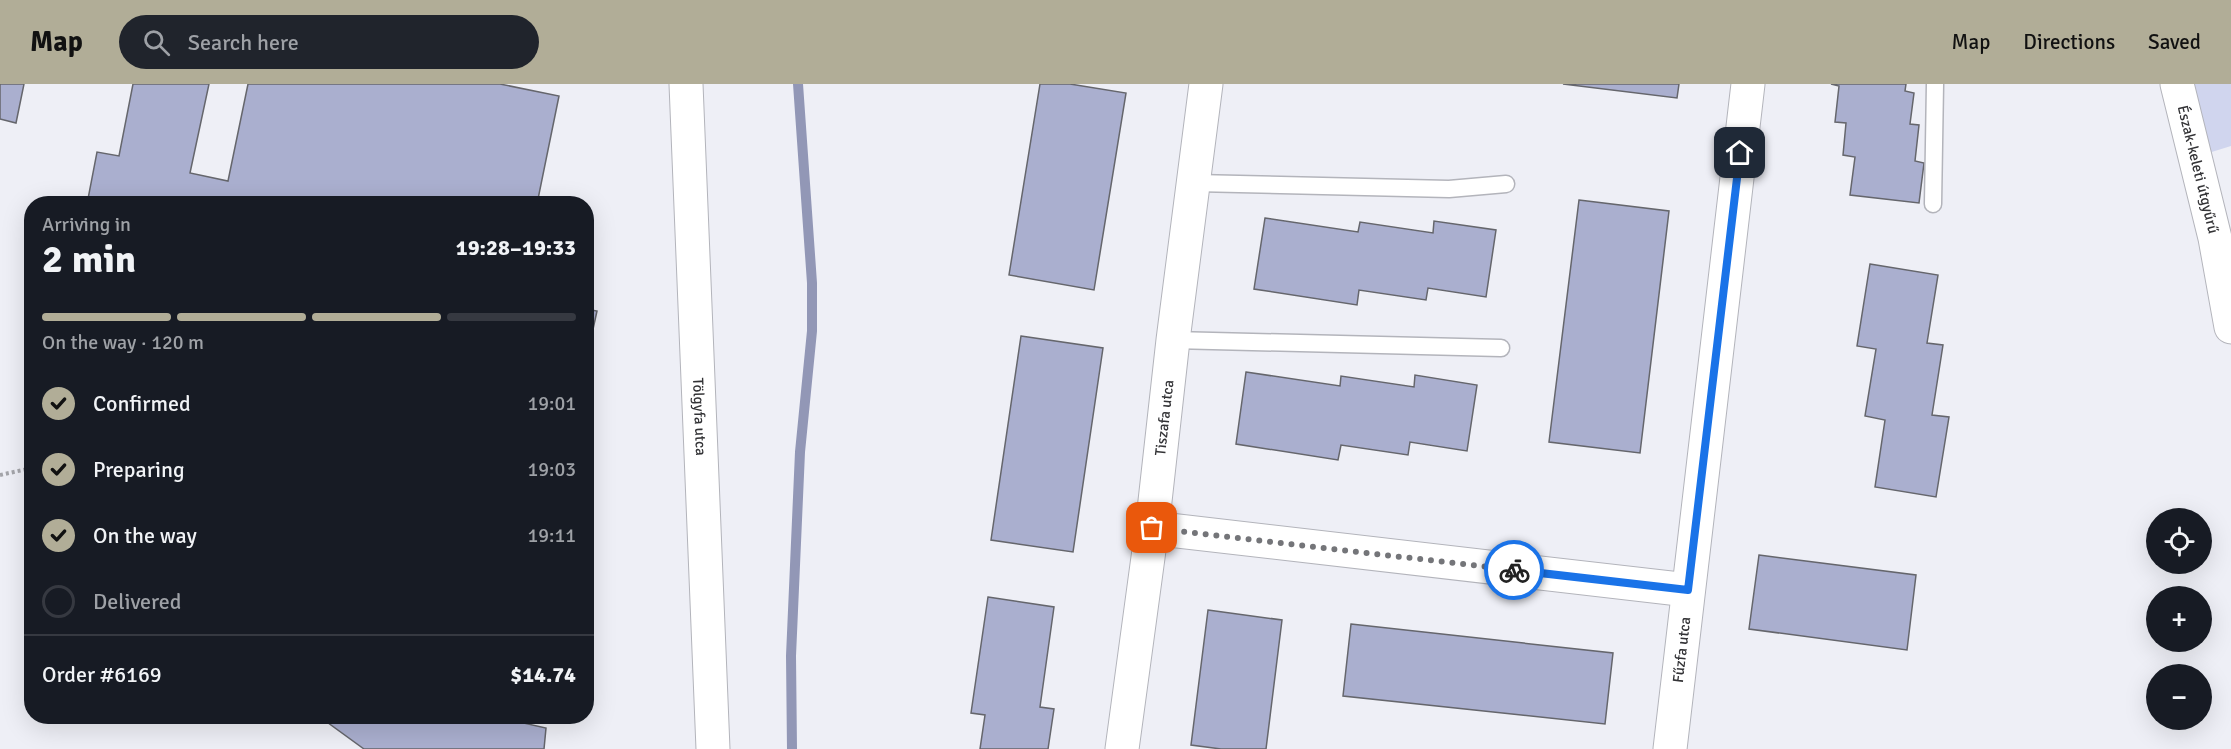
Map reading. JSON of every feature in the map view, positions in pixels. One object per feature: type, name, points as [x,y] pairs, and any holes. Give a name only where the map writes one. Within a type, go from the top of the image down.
[{"type":"street","name":"Tölgyfa utca","points":[[686,84],[713,749]]},
{"type":"street","name":"Tiszafa utca","points":[[1122,749],[1152,528],[1173,340],[1206,84]]},
{"type":"street","name":"Fűzfa utca","points":[[1670,749],[1748,84]]},
{"type":"street","name":"Észak-keleti útgyűrű","points":[[2177,84],[2215,238],[2231,327]]},
{"type":"street","points":[[1152,528],[1688,590]]},
{"type":"lane","points":[[1934,204],[1935,84]]},
{"type":"lane","points":[[1195,183],[1449,189],[1506,184]]},
{"type":"lane","points":[[1173,340],[1501,348]]},
{"type":"path","points":[[0,474],[24,470]]},
{"type":"shaded area","points":[[2185,84],[2231,84],[2231,146],[2202,155]]},
{"type":"building","points":[[0,84],[24,84],[16,123],[0,119]]},
{"type":"building","points":[[133,84],[209,84],[190,173],[228,181],[248,84],[500,84],[559,96],[539,196],[89,196],[97,152],[119,156]]},
{"type":"building","points":[[1040,84],[1070,84],[1126,93],[1094,290],[1009,275]]},
{"type":"building","points":[[1563,84],[1679,84],[1677,98]]},
{"type":"building","points":[[1831,84],[1906,84],[1905,91],[1914,93],[1910,124],[1919,125],[1915,161],[1924,163],[1919,203],[1850,195],[1855,157],[1843,155],[1846,123],[1835,122],[1839,86]]},
{"type":"building","points":[[1579,200],[1669,211],[1640,453],[1549,442]]},
{"type":"building","points":[[1265,218],[1358,232],[1360,222],[1433,233],[1434,221],[1496,230],[1486,297],[1428,288],[1426,300],[1359,290],[1357,305],[1254,289]]},
{"type":"building","points":[[1870,264],[1938,275],[1927,343],[1943,345],[1932,415],[1949,417],[1936,497],[1875,487],[1885,420],[1865,416],[1876,349],[1857,346]]},
{"type":"building","points":[[1021,336],[1103,348],[1073,552],[991,540]]},
{"type":"building","points":[[1246,372],[1340,386],[1341,376],[1414,387],[1415,375],[1477,385],[1467,451],[1410,442],[1408,455],[1341,445],[1338,460],[1236,444]]},
{"type":"building","points":[[1759,555],[1916,575],[1907,650],[1749,629]]},
{"type":"building","points":[[988,597],[1054,607],[1040,707],[1054,709],[1048,749],[980,749],[985,715],[971,713]]},
{"type":"building","points":[[1208,610],[1282,620],[1266,749],[1221,749],[1191,745]]},
{"type":"building","points":[[1351,624],[1613,653],[1605,724],[1343,696]]},
{"type":"building","points":[[330,724],[528,724],[546,728],[544,749],[364,749]]},
{"type":"waterway","points":[[792,749],[791,656],[800,452],[812,331],[812,283],[798,84]]},
{"type":"way so far","points":[[1152,528],[1514,570]]},
{"type":"route","points":[[1514,570],[1688,590],[1740,153]]}]
